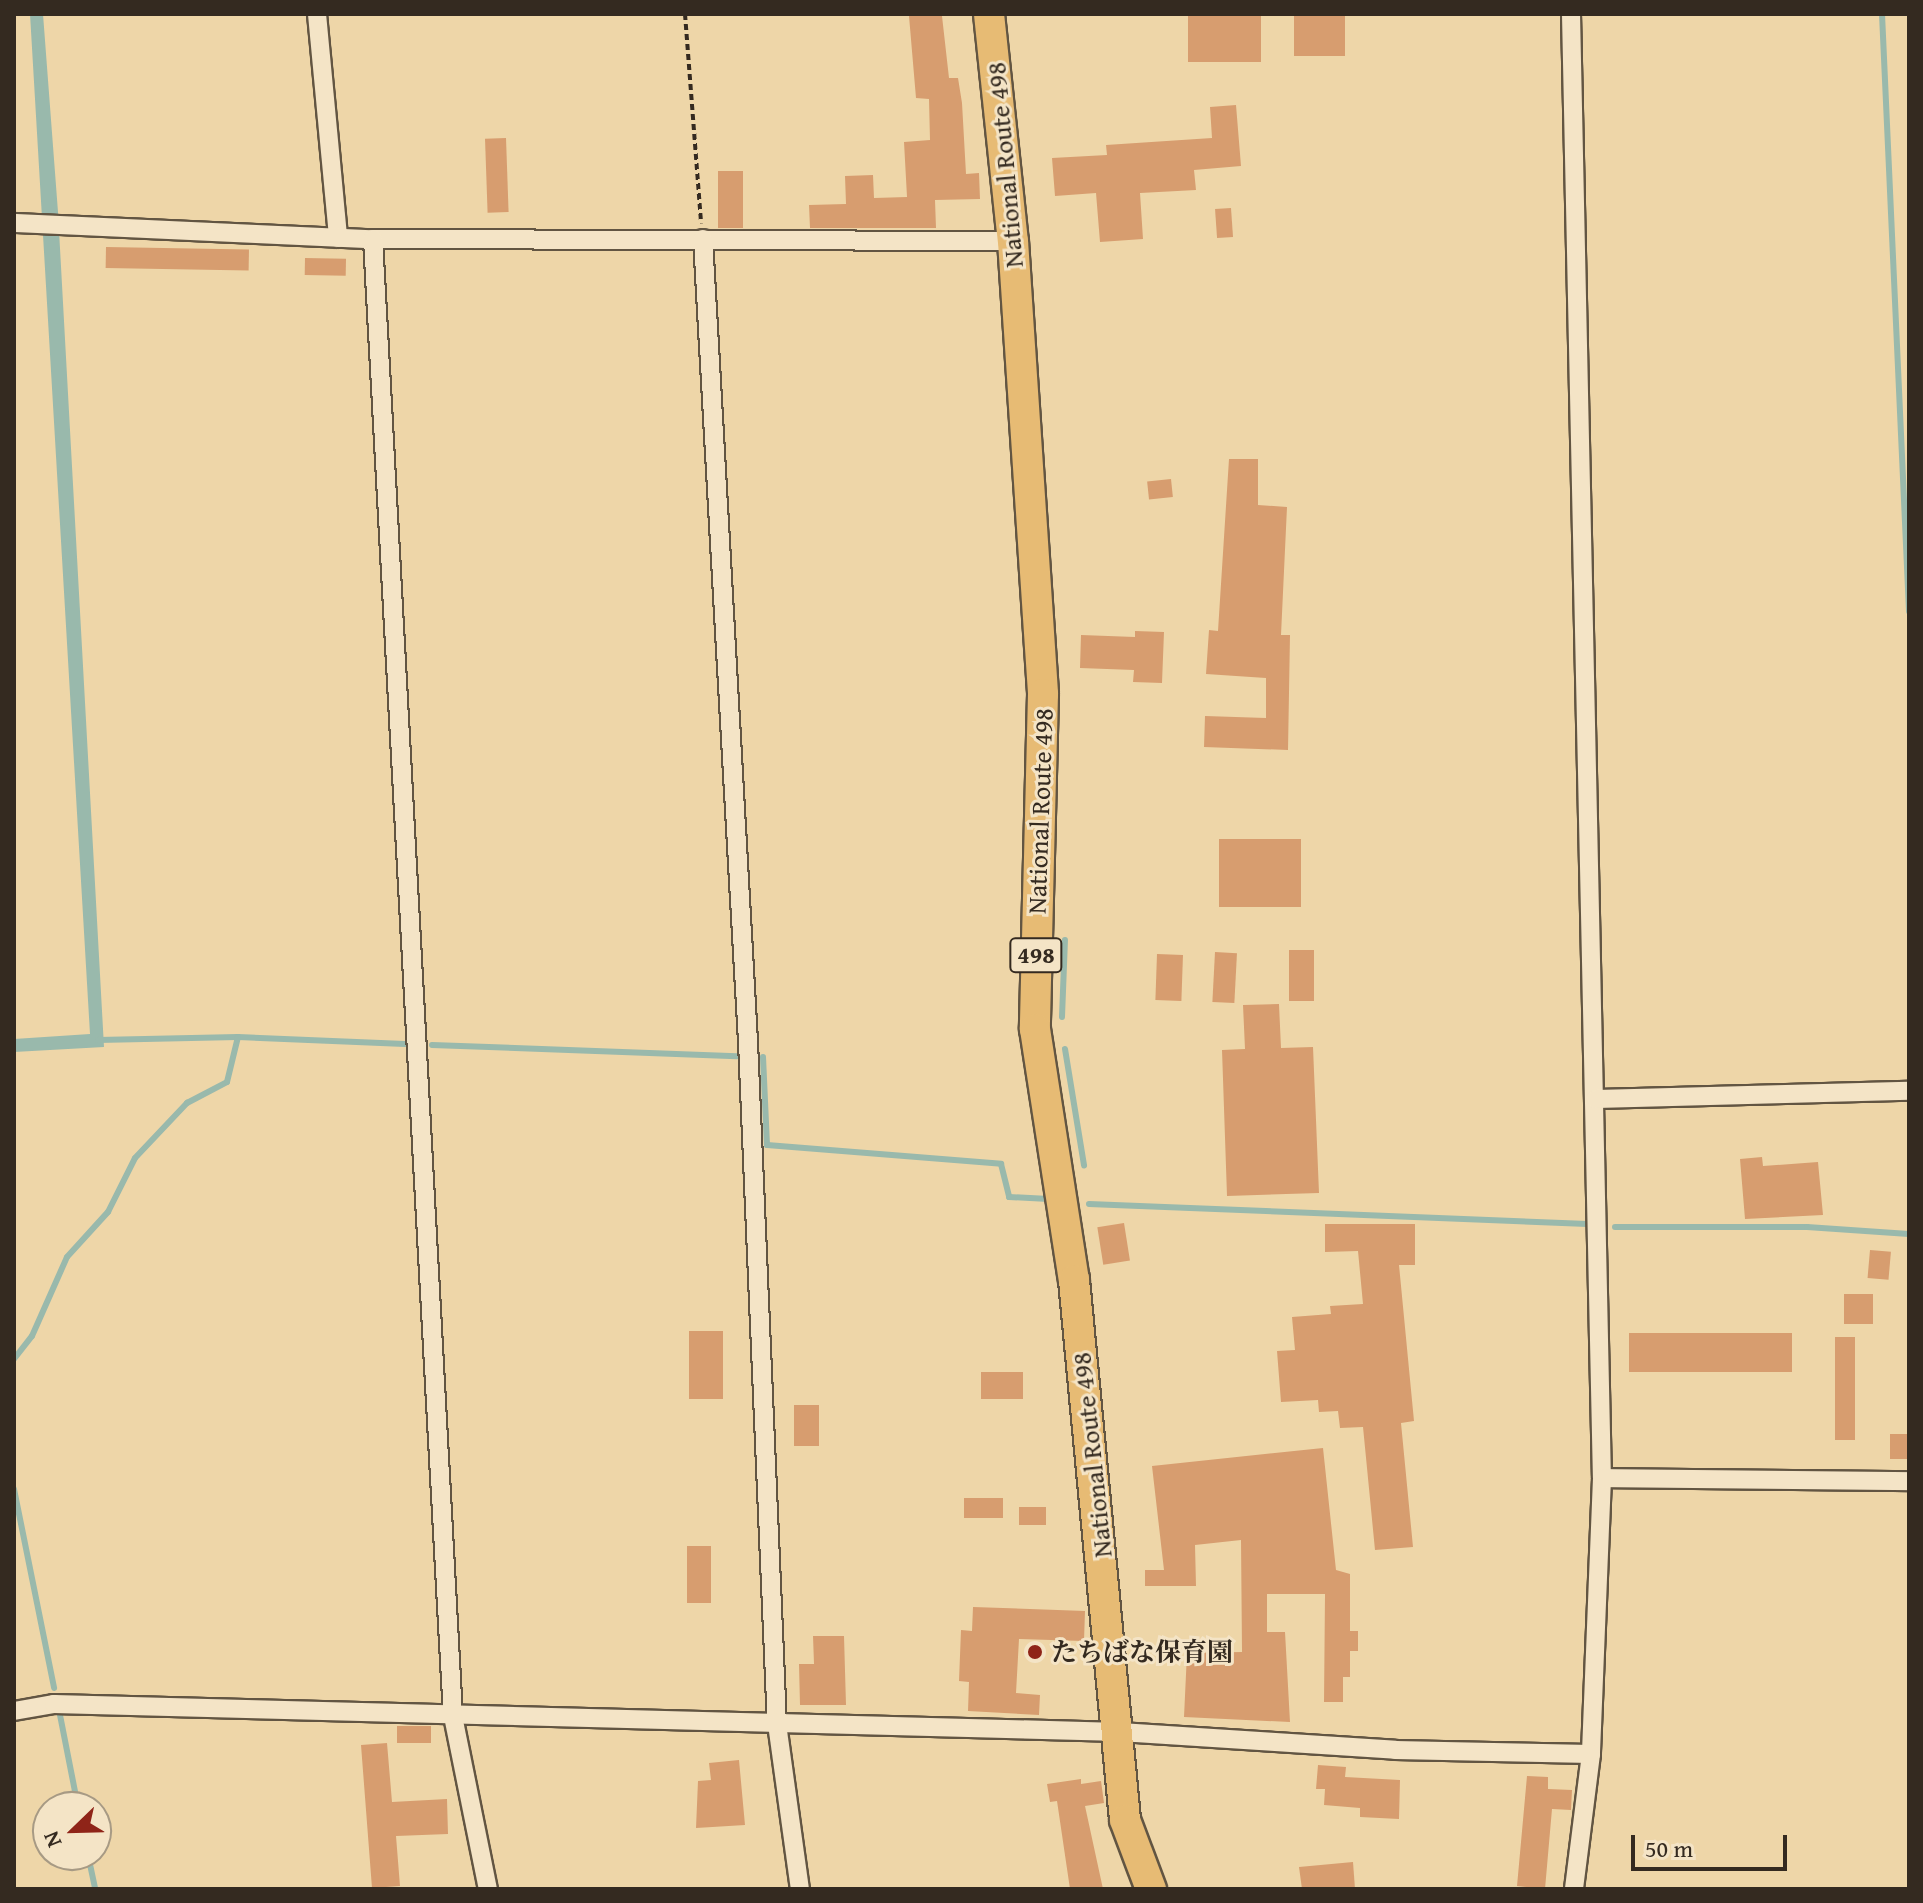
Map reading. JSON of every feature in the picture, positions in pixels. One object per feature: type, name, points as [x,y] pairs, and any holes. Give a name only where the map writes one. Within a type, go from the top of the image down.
[{"type":"highway","name":"National Route 498","points":[[989,14],[1013,241],[1043,694],[1035,1029],[1074,1280],[1120,1732],[1125,1820],[1151,1889]]},
{"type":"street","points":[[317,14],[338,238]]},
{"type":"street","points":[[1571,14],[1602,1478],[1591,1754],[1574,1889]]},
{"type":"street","points":[[14,223],[35,227],[373,239],[1013,241]]},
{"type":"street","points":[[373,239],[453,1716],[488,1889]]},
{"type":"street","points":[[703,239],[749,1058],[777,1724],[800,1889]]},
{"type":"street","points":[[1596,1099],[1909,1091]]},
{"type":"street","points":[[1602,1478],[1909,1481]]},
{"type":"street","points":[[14,1711],[54,1704],[1120,1732],[1395,1750],[1591,1754]]},
{"type":"path","points":[[685,14],[703,239]]},
{"type":"shaded area","points":[[30,14],[43,14],[58,212],[104,1047],[14,1052],[14,1039],[90,1034]]},
{"type":"building","points":[[1188,14],[1261,14],[1261,62],[1188,62]]},
{"type":"building","points":[[1294,14],[1345,14],[1345,56],[1294,56]]},
{"type":"building","points":[[909,16],[942,16],[949,78],[958,78],[962,103],[966,174],[979,173],[980,199],[935,200],[936,228],[810,228],[809,205],[846,204],[845,176],[873,175],[874,198],[907,197],[904,142],[930,140],[929,99],[916,98]]},
{"type":"building","points":[[1236,105],[1241,166],[1194,170],[1196,190],[1140,193],[1143,239],[1100,242],[1096,193],[1055,196],[1052,158],[1107,155],[1106,145],[1212,138],[1210,107]]},
{"type":"building","points":[[506,138],[509,212],[488,213],[485,139]]},
{"type":"building","points":[[718,171],[743,171],[743,228],[718,228]]},
{"type":"building","points":[[1231,208],[1233,237],[1217,238],[1215,209]]},
{"type":"building","points":[[106,247],[249,249],[249,270],[106,268]]},
{"type":"building","points":[[305,258],[346,259],[346,276],[305,275]]},
{"type":"building","points":[[1229,459],[1258,459],[1258,505],[1287,507],[1281,635],[1290,635],[1288,750],[1204,747],[1205,716],[1266,718],[1266,678],[1206,674],[1209,630],[1218,631]]},
{"type":"building","points":[[1171,479],[1173,497],[1149,499],[1147,482]]},
{"type":"building","points":[[1135,631],[1164,632],[1162,683],[1133,682],[1134,670],[1080,668],[1081,635],[1135,637]]},
{"type":"building","points":[[1219,839],[1301,839],[1301,907],[1219,907]]},
{"type":"building","points":[[1289,950],[1314,950],[1314,1001],[1289,1001]]},
{"type":"building","points":[[1215,952],[1237,953],[1234,1003],[1212,1002]]},
{"type":"building","points":[[1157,954],[1183,955],[1181,1001],[1155,1000]]},
{"type":"building","points":[[1279,1004],[1281,1048],[1313,1047],[1319,1193],[1227,1196],[1222,1050],[1245,1049],[1243,1005]]},
{"type":"building","points":[[1762,1157],[1763,1166],[1818,1162],[1823,1215],[1745,1219],[1740,1159]]},
{"type":"building","points":[[1124,1223],[1130,1261],[1103,1265],[1097,1227]]},
{"type":"building","points":[[1325,1224],[1415,1224],[1415,1265],[1399,1265],[1414,1421],[1401,1423],[1413,1547],[1375,1550],[1363,1427],[1340,1428],[1338,1411],[1319,1412],[1318,1400],[1281,1402],[1277,1351],[1295,1350],[1292,1317],[1331,1314],[1330,1306],[1363,1304],[1358,1251],[1325,1252]]},
{"type":"building","points":[[1870,1250],[1891,1252],[1888,1280],[1868,1278]]},
{"type":"building","points":[[1844,1294],[1873,1294],[1873,1324],[1844,1324]]},
{"type":"building","points":[[689,1331],[723,1331],[723,1399],[689,1399]]},
{"type":"building","points":[[1629,1333],[1792,1333],[1792,1372],[1629,1372]]},
{"type":"building","points":[[1835,1337],[1855,1337],[1855,1440],[1835,1440]]},
{"type":"building","points":[[981,1372],[1023,1372],[1023,1399],[981,1399]]},
{"type":"building","points":[[794,1405],[819,1405],[819,1446],[794,1446]]},
{"type":"building","points":[[1890,1434],[1909,1434],[1909,1459],[1890,1459]]},
{"type":"building","points":[[1323,1448],[1336,1570],[1350,1574],[1350,1631],[1358,1631],[1358,1651],[1350,1651],[1350,1677],[1343,1677],[1343,1702],[1324,1702],[1325,1594],[1267,1594],[1267,1632],[1285,1632],[1290,1722],[1184,1717],[1187,1653],[1242,1652],[1241,1540],[1195,1545],[1196,1586],[1145,1586],[1145,1570],[1164,1570],[1152,1466]]},
{"type":"building","points":[[964,1498],[1003,1498],[1003,1518],[964,1518]]},
{"type":"building","points":[[1019,1507],[1046,1507],[1046,1525],[1019,1525]]},
{"type":"building","points":[[687,1546],[711,1546],[711,1603],[687,1603]]},
{"type":"building","points":[[973,1607],[1085,1611],[1084,1641],[1019,1639],[1016,1693],[1040,1695],[1039,1715],[968,1711],[969,1682],[959,1681],[961,1630],[972,1631]]},
{"type":"building","points":[[813,1636],[844,1636],[846,1705],[800,1705],[799,1664],[814,1664]]},
{"type":"building","points":[[397,1726],[431,1726],[431,1743],[397,1743]]},
{"type":"building","points":[[387,1743],[392,1802],[447,1799],[448,1834],[396,1836],[400,1886],[372,1888],[361,1745]]},
{"type":"building","points":[[739,1760],[745,1825],[696,1828],[698,1781],[711,1780],[709,1763]]},
{"type":"building","points":[[1318,1765],[1346,1767],[1345,1777],[1400,1780],[1399,1819],[1360,1817],[1360,1808],[1324,1805],[1325,1789],[1316,1789]]},
{"type":"building","points":[[1527,1776],[1548,1777],[1548,1789],[1572,1790],[1571,1810],[1552,1809],[1545,1889],[1517,1886]]},
{"type":"building","points":[[1081,1779],[1081,1784],[1101,1781],[1104,1803],[1085,1806],[1103,1889],[1070,1889],[1057,1801],[1050,1802],[1047,1784]]},
{"type":"building","points":[[1353,1862],[1355,1889],[1302,1889],[1299,1867]]},
{"type":"waterway","points":[[1882,14],[1909,611]]},
{"type":"waterway","points":[[1062,1017],[1065,940]]},
{"type":"waterway","points":[[98,1040],[238,1037],[405,1044]]},
{"type":"waterway","points":[[14,1359],[32,1336],[67,1257],[108,1212],[135,1158],[187,1103],[227,1082],[238,1037]]},
{"type":"waterway","points":[[432,1045],[737,1056]]},
{"type":"waterway","points":[[1065,1049],[1084,1165]]},
{"type":"waterway","points":[[763,1057],[767,1145],[1001,1164],[1009,1197],[1044,1199]]},
{"type":"waterway","points":[[1089,1204],[1588,1224]]},
{"type":"waterway","points":[[1615,1227],[1807,1227],[1909,1234]]},
{"type":"waterway","points":[[14,1489],[54,1688]]},
{"type":"waterway","points":[[60,1715],[75,1791]]},
{"type":"waterway","points":[[91,1871],[95,1889]]},
{"type":"place","name":"たちばな保育園","points":[[1035,1652]]}]
